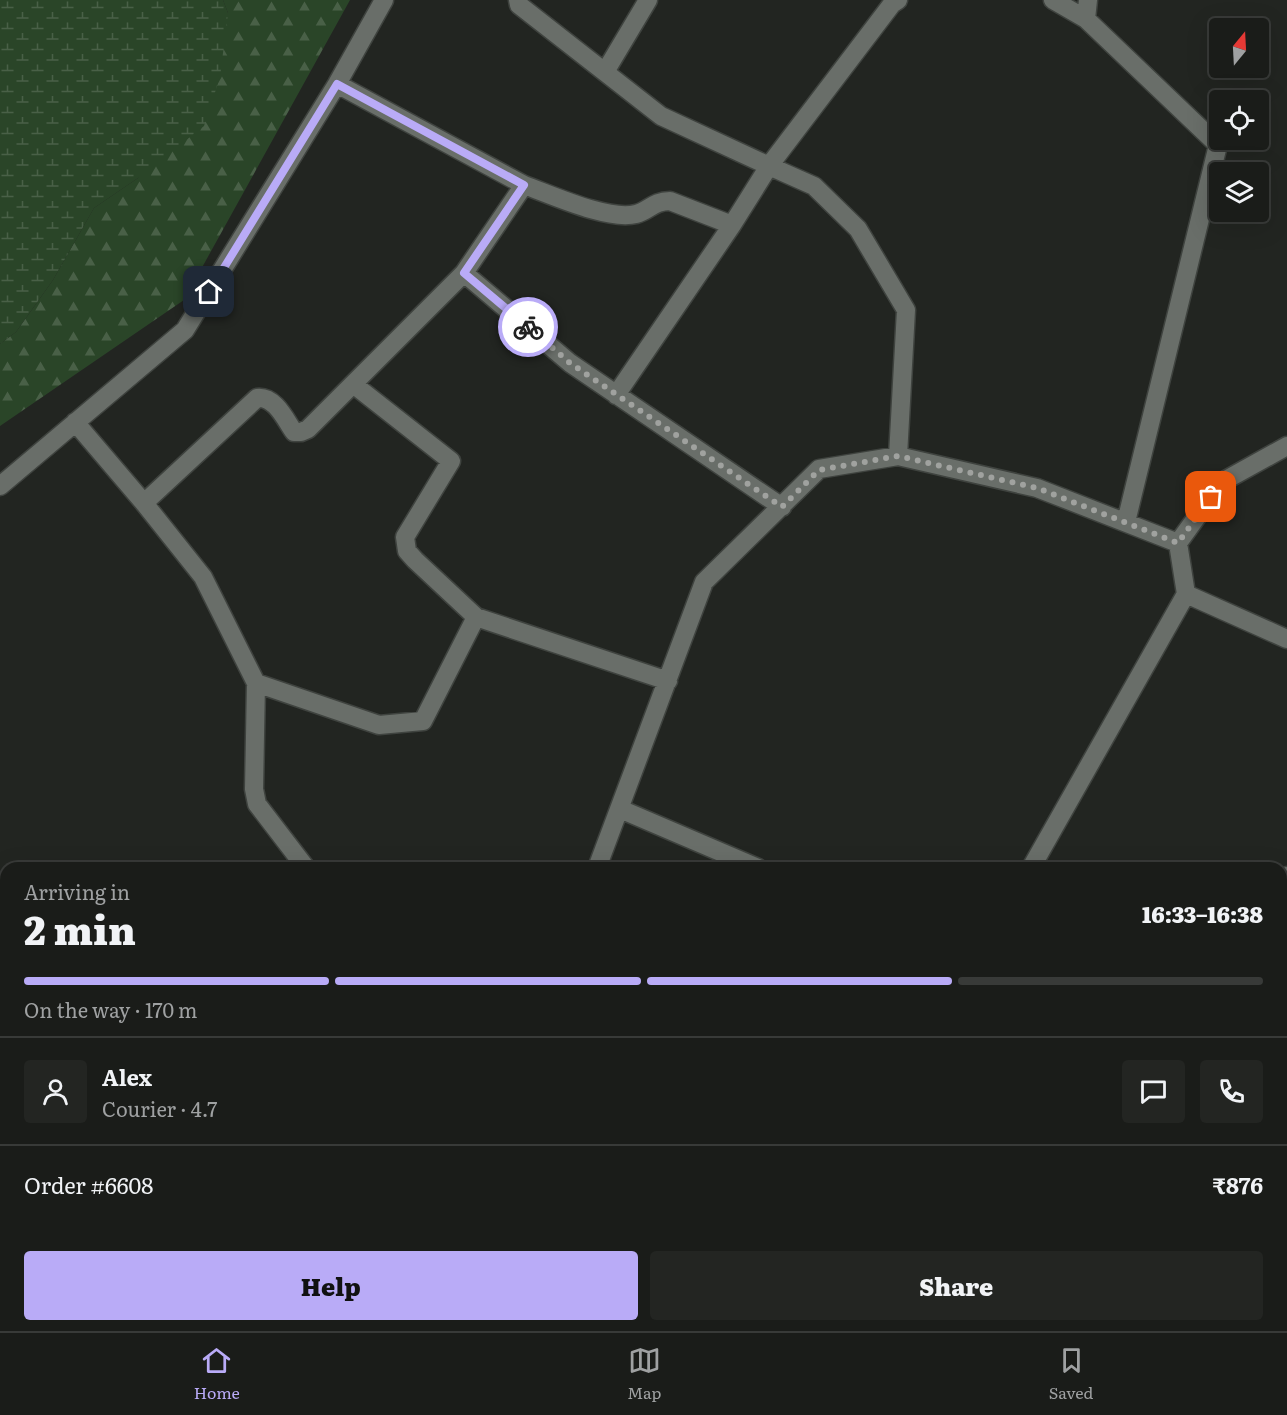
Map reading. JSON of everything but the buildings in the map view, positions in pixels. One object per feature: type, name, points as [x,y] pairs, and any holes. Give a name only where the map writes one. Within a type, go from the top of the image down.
[{"type":"street","points":[[0,486],[185,330],[337,84],[384,0]]},
{"type":"street","points":[[518,0],[519,5],[661,116],[814,186],[858,229],[906,310],[898,456]]},
{"type":"street","points":[[605,72],[648,0]]},
{"type":"street","points":[[1053,0],[1086,19],[1218,145],[1126,522]]},
{"type":"street","points":[[1086,19],[1088,0]]},
{"type":"street","points":[[616,394],[732,225],[769,166],[891,1]]},
{"type":"street","points":[[337,84],[524,185],[604,213],[637,214],[659,201],[670,201],[732,225]]},
{"type":"street","points":[[144,502],[257,398],[264,397],[271,400],[294,432],[308,429],[464,273],[524,185]]},
{"type":"street","points":[[464,273],[570,363],[782,507]]},
{"type":"street","points":[[353,384],[452,461],[405,537],[407,551],[476,617],[668,681]]},
{"type":"street","points":[[75,422],[144,502],[203,577],[256,683],[254,789],[257,804],[301,862]]},
{"type":"street","points":[[1034,862],[1186,594],[1178,543],[1222,482],[1287,446]]},
{"type":"street","points":[[599,862],[704,582],[819,470],[898,456],[1037,488],[1178,543]]},
{"type":"street","points":[[1186,594],[1287,639]]},
{"type":"street","points":[[256,683],[379,725],[423,721],[476,617]]},
{"type":"street","points":[[620,809],[744,862]]},
{"type":"green space","points":[[0,0],[223,0],[228,13],[220,77],[204,126],[138,178],[94,208],[53,280],[16,332],[0,344]]},
{"type":"green space","points":[[223,0],[350,0],[184,300],[0,426],[0,344],[16,332],[53,280],[94,208],[138,178],[228,13]]},
{"type":"way so far","points":[[528,327],[570,363],[782,507],[819,470],[898,456],[1037,488],[1178,543],[1211,497]]},
{"type":"route","points":[[209,292],[337,84],[524,185],[464,273],[528,327]]}]
